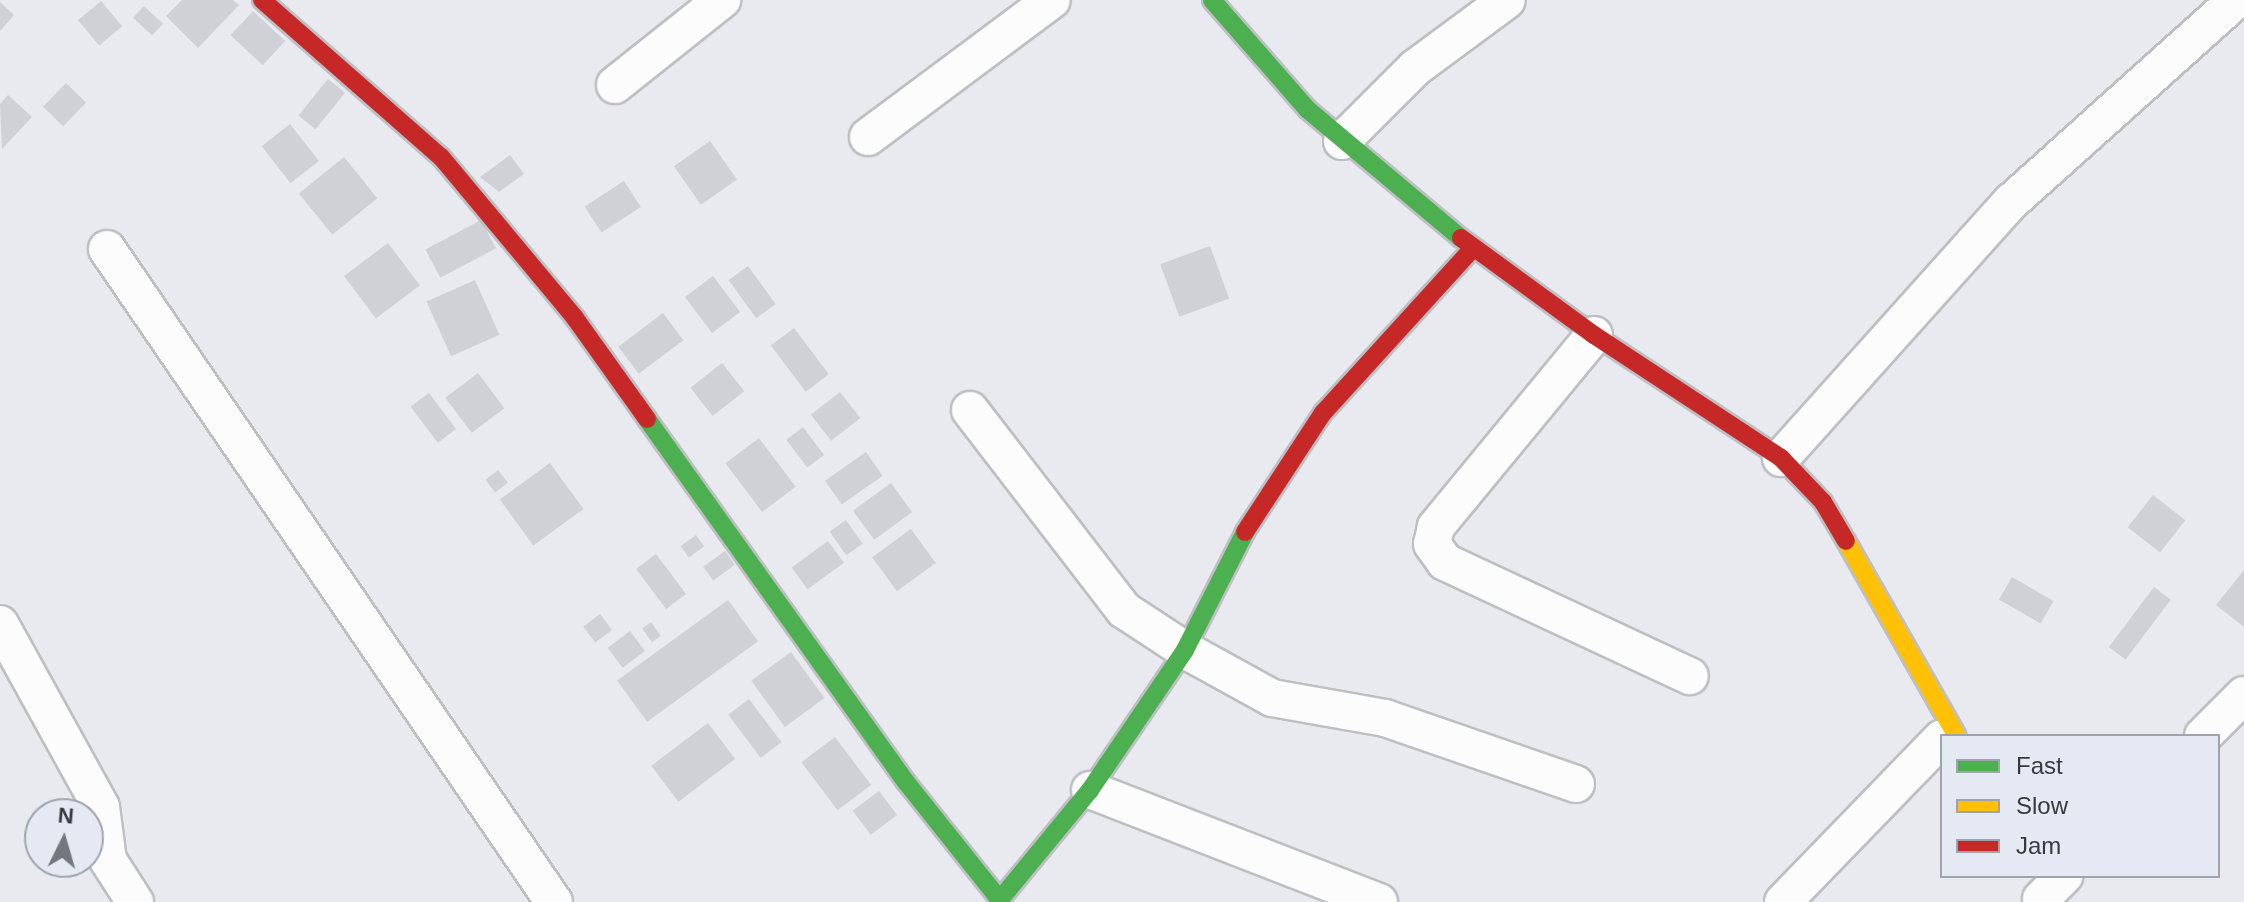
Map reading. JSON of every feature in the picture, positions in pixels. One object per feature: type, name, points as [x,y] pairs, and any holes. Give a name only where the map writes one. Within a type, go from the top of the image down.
[{"type":"street","points":[[262,0],[441,157],[575,318],[906,782],[999,901],[1090,790],[1185,650],[1240,539],[1323,413],[1473,248]]},
{"type":"street","points":[[615,85],[722,0]]},
{"type":"street","points":[[868,137],[1052,0]]},
{"type":"street","points":[[1212,0],[1307,109],[1473,248],[1594,335],[1781,458],[1823,502],[1949,734]]},
{"type":"street","points":[[1342,141],[1415,68],[1507,0]]},
{"type":"street","points":[[1781,458],[2011,202],[2236,0]]},
{"type":"street","points":[[107,249],[554,902]]},
{"type":"street","points":[[1594,335],[1436,527],[1432,544],[1445,562],[1690,676]]},
{"type":"street","points":[[970,410],[1124,610],[1185,650],[1272,698],[1385,718],[1576,784]]},
{"type":"street","points":[[0,624],[101,807],[108,860],[135,902]]},
{"type":"street","points":[[2205,734],[2244,695]]},
{"type":"street","points":[[1783,902],[1940,743]]},
{"type":"street","points":[[1090,790],[1379,902]]},
{"type":"building","points":[[182,0],[233,0],[239,5],[198,48],[166,16]]},
{"type":"building","points":[[101,1],[122,26],[99,46],[78,20]]},
{"type":"building","points":[[0,2],[14,15],[0,31]]},
{"type":"building","points":[[144,6],[163,24],[152,35],[133,18]]},
{"type":"building","points":[[253,11],[285,41],[263,65],[230,35]]},
{"type":"building","points":[[328,79],[345,93],[316,129],[298,116]]},
{"type":"building","points":[[66,83],[86,102],[63,126],[43,107]]},
{"type":"building","points":[[8,95],[32,117],[2,149],[0,104]]},
{"type":"building","points":[[290,124],[319,161],[291,183],[262,146]]},
{"type":"building","points":[[710,141],[737,180],[701,205],[674,166]]},
{"type":"building","points":[[510,155],[524,174],[499,192],[480,177]]},
{"type":"building","points":[[344,157],[377,198],[332,235],[299,194]]},
{"type":"building","points":[[624,181],[641,207],[601,233],[585,207]]},
{"type":"building","points":[[481,220],[496,248],[440,278],[425,250]]},
{"type":"building","points":[[388,243],[420,285],[376,318],[344,276]]},
{"type":"building","points":[[1210,246],[1229,299],[1179,317],[1160,264]]},
{"type":"building","points":[[748,266],[776,304],[756,318],[729,280]]},
{"type":"building","points":[[713,276],[740,312],[712,333],[685,297]]},
{"type":"building","points":[[475,280],[499,335],[451,356],[427,302]]},
{"type":"building","points":[[663,313],[683,340],[639,374],[618,347]]},
{"type":"building","points":[[794,328],[829,374],[806,392],[771,345]]},
{"type":"building","points":[[722,363],[744,391],[713,416],[690,388]]},
{"type":"building","points":[[478,373],[504,408],[472,433],[445,398]]},
{"type":"building","points":[[840,392],[860,418],[831,441],[811,415]]},
{"type":"building","points":[[429,393],[456,429],[438,443],[411,407]]},
{"type":"building","points":[[803,427],[824,455],[807,468],[786,440]]},
{"type":"building","points":[[759,438],[796,487],[762,512],[725,463]]},
{"type":"building","points":[[866,452],[883,476],[842,504],[825,481]]},
{"type":"building","points":[[550,463],[584,509],[533,546],[500,499]]},
{"type":"building","points":[[498,470],[508,483],[495,492],[485,480]]},
{"type":"building","points":[[891,483],[912,512],[874,540],[853,511]]},
{"type":"building","points":[[2153,495],[2185,520],[2160,553],[2128,527]]},
{"type":"building","points":[[846,520],[863,544],[846,555],[830,531]]},
{"type":"building","points":[[911,529],[936,563],[897,591],[872,557]]},
{"type":"building","points":[[696,535],[704,546],[689,557],[681,546]]},
{"type":"building","points":[[828,541],[844,563],[807,589],[792,567]]},
{"type":"building","points":[[725,551],[735,565],[713,581],[703,567]]},
{"type":"building","points":[[656,554],[686,594],[666,609],[636,569]]},
{"type":"building","points":[[2244,570],[2244,627],[2216,605]]},
{"type":"building","points":[[2012,577],[2054,601],[2041,624],[1999,600]]},
{"type":"building","points":[[2154,587],[2171,600],[2126,660],[2109,647]]},
{"type":"building","points":[[728,600],[758,641],[647,722],[617,681]]},
{"type":"building","points":[[600,614],[612,630],[595,643],[583,627]]},
{"type":"building","points":[[651,622],[661,636],[652,642],[642,628]]},
{"type":"building","points":[[630,631],[645,651],[623,668],[608,648]]},
{"type":"building","points":[[791,652],[825,698],[785,727],[751,681]]},
{"type":"building","points":[[749,699],[781,742],[761,758],[728,715]]},
{"type":"building","points":[[708,723],[735,759],[678,802],[651,766]]},
{"type":"building","points":[[835,737],[871,785],[838,810],[801,762]]},
{"type":"building","points":[[879,791],[897,815],[871,835],[853,811]]},
{"type":"traffic: fast","points":[[1212,0],[1307,109],[1461,238]]},
{"type":"traffic: fast","points":[[647,419],[906,782],[1000,900]]},
{"type":"traffic: fast","points":[[998,902],[1090,790],[1185,650],[1245,532]]},
{"type":"traffic: slow","points":[[1846,541],[1956,734]]},
{"type":"traffic: jam","points":[[262,0],[441,157],[575,318],[647,419]]},
{"type":"traffic: jam","points":[[1461,238],[1594,335],[1781,458],[1823,502],[1846,541]]},
{"type":"traffic: jam","points":[[1245,532],[1323,413],[1473,248]]}]
